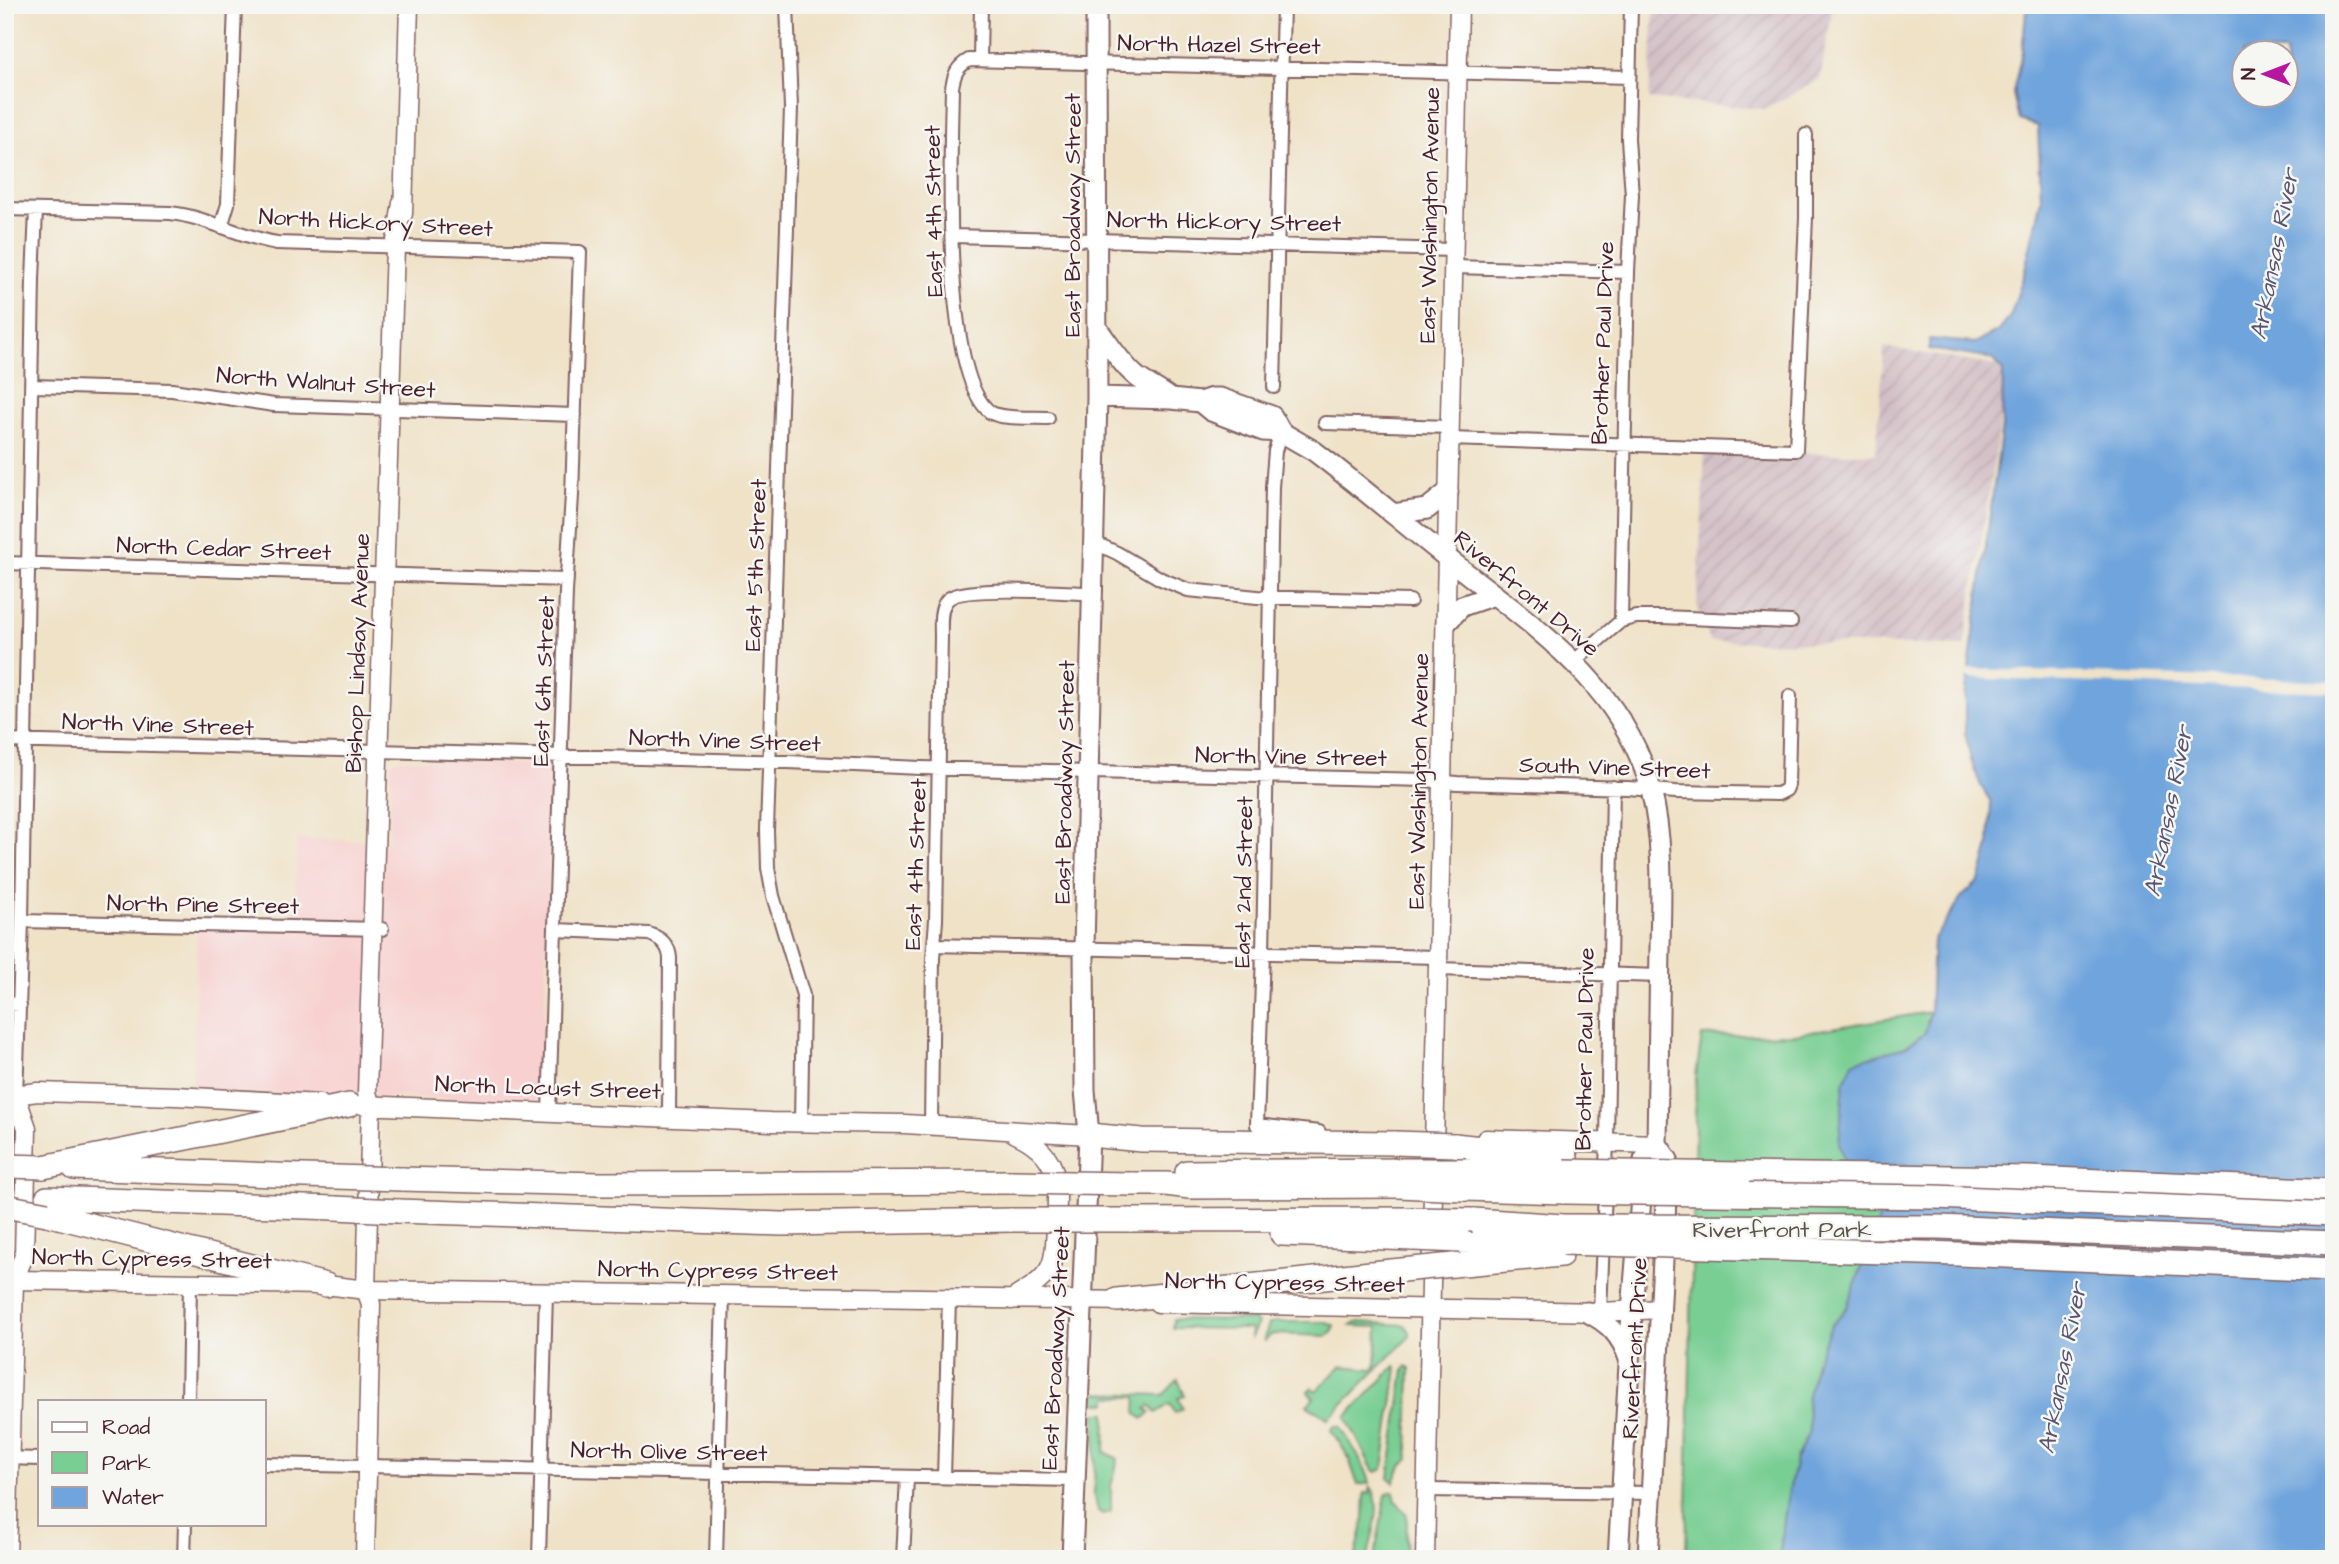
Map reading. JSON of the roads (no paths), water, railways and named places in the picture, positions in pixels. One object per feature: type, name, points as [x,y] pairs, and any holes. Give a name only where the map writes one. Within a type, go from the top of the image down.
[{"type":"highway","points":[[43,1167],[360,1105]]},
{"type":"highway","points":[[1089,1135],[1168,1141],[1444,1141],[1565,1173],[1936,1197],[2334,1214]]},
{"type":"highway","points":[[5,1166],[599,1185],[1012,1182],[1166,1184],[1190,1187],[1399,1178],[1465,1180],[1565,1173],[2029,1178],[2334,1191]]},
{"type":"highway","points":[[5,1196],[326,1285]]},
{"type":"highway","points":[[5,1206],[335,1208],[782,1224],[1129,1220],[1413,1229],[1473,1220],[1562,1241],[1644,1255],[1655,1247],[1958,1254],[2334,1270]]},
{"type":"highway","points":[[1413,1229],[1461,1241],[1562,1241],[1939,1227],[2334,1243]]},
{"type":"highway","points":[[1117,1300],[1453,1265],[1562,1241]]},
{"type":"main road","name":"Bishop Lindsay Avenue","points":[[365,1559],[359,1302],[366,1290],[360,1105],[367,1093],[377,929],[409,5]]},
{"type":"main road","name":"East Broadway Street","points":[[1072,1559],[1073,1480],[1089,1135],[1085,1090],[1084,948],[1097,397],[1097,5]]},
{"type":"main road","name":"East Washington Avenue","points":[[1425,1559],[1430,1310],[1444,1141],[1438,963],[1459,5]]},
{"type":"main road","points":[[1097,328],[1130,370],[1171,399]]},
{"type":"main road","name":"Riverfront Drive","points":[[1097,397],[1200,402],[1211,411],[1263,431],[1281,432],[1314,451],[1574,661],[1596,684],[1620,718],[1641,760],[1657,819],[1662,868],[1657,1144],[1668,1160],[1648,1559]]},
{"type":"main road","points":[[1393,514],[1427,509],[1448,492]]},
{"type":"main road","points":[[1446,623],[1462,606],[1494,595]]},
{"type":"main road","name":"North Locust Street","points":[[11,1096],[38,1091],[905,1125],[1089,1135]]},
{"type":"main road","points":[[5,1185],[6,1125],[11,1096]]},
{"type":"main road","points":[[10,1280],[24,1256],[27,1128],[11,1096]]},
{"type":"main road","points":[[1008,1131],[1033,1142],[1046,1155],[1056,1174],[1058,1201],[1051,1267],[1037,1283],[1011,1300]]},
{"type":"main road","points":[[1444,1141],[1657,1144]]},
{"type":"main road","name":"Riverfront Drive","points":[[1622,1493],[1644,1160],[1657,1144]]},
{"type":"main road","points":[[5,1259],[10,1280],[7,1559]]},
{"type":"main road","name":"North Cypress Street","points":[[10,1280],[326,1285],[366,1290],[723,1294],[949,1300],[1117,1300],[1185,1305],[1430,1310],[1594,1312],[1661,1309]]},
{"type":"main road","points":[[1594,1312],[1611,1326],[1620,1338],[1630,1362]]},
{"type":"main road","name":"Bishop Lindsay Avenue","points":[[356,1559],[362,1465]]},
{"type":"main road","points":[[1618,1559],[1622,1493]]},
{"type":"street","points":[[221,227],[229,204],[235,5]]},
{"type":"street","name":"East 5th Street","points":[[787,5],[791,108],[768,752],[768,868],[773,896],[803,995],[801,1122]]},
{"type":"street","points":[[980,60],[981,5]]},
{"type":"street","points":[[1274,387],[1283,5]]},
{"type":"street","name":"Brother Paul Drive","points":[[1622,621],[1628,272],[1632,195],[1628,139],[1631,5]]},
{"type":"street","name":"East 4th Street","points":[[980,60],[969,60],[960,65],[953,79],[955,306],[962,348],[973,383],[990,412],[1004,416],[1048,418]]},
{"type":"street","name":"North Hazel Street","points":[[980,60],[1629,77]]},
{"type":"street","points":[[1325,423],[1624,444],[1796,450],[1807,135]]},
{"type":"street","name":"North Hickory Street","points":[[5,209],[191,215],[256,240],[277,243],[580,252]]},
{"type":"street","points":[[11,1096],[20,1005],[36,211]]},
{"type":"street","name":"North Hickory Street","points":[[953,236],[1278,243],[1628,272]]},
{"type":"street","name":"East 6th Street","points":[[549,1112],[580,252]]},
{"type":"street","name":"North Walnut Street","points":[[33,386],[172,390],[250,403],[575,415]]},
{"type":"street","name":"East 2nd Street","points":[[1281,432],[1275,451],[1272,487],[1257,1125],[1444,1141]]},
{"type":"street","points":[[1093,542],[1181,588],[1207,593],[1410,601]]},
{"type":"street","name":"North Cedar Street","points":[[5,563],[567,580]]},
{"type":"street","name":"East 4th Street","points":[[931,1127],[941,637],[945,602],[961,592],[1009,590],[1091,593]]},
{"type":"street","points":[[1574,661],[1622,621],[1636,617],[1791,622]]},
{"type":"street","name":"South Vine Street","points":[[1443,782],[1613,787],[1676,793],[1778,794],[1786,790],[1790,696]]},
{"type":"street","name":"North Vine Street","points":[[5,741],[1443,782]]},
{"type":"street","name":"Brother Paul Drive","points":[[1594,1312],[1607,1142],[1613,787]]},
{"type":"street","name":"North Pine Street","points":[[22,921],[377,929]]},
{"type":"street","points":[[556,930],[653,935],[668,948],[669,1117]]},
{"type":"street","points":[[934,945],[1263,953],[1660,976]]},
{"type":"street","points":[[5,1004],[20,1005]]},
{"type":"street","points":[[187,1400],[190,1282]]},
{"type":"street","points":[[539,1559],[546,1292]]},
{"type":"street","points":[[716,1559],[723,1294]]},
{"type":"street","points":[[944,1478],[949,1300]]},
{"type":"street","points":[[7,1458],[38,1459]]},
{"type":"street","name":"North Olive Street","points":[[266,1464],[1073,1480]]},
{"type":"street","points":[[903,1559],[907,1477]]},
{"type":"street","points":[[1426,1490],[1652,1493]]},
{"type":"street","points":[[184,1559],[185,1526]]},
{"type":"water","name":"Arkansas River","points":[[2027,5],[2334,5],[2334,1559],[1779,1559],[1796,1459],[1809,1432],[1807,1400],[1816,1361],[1831,1326],[1847,1307],[1881,1214],[1906,1187],[1908,1171],[1905,1164],[1848,1171],[1839,1144],[1844,1083],[1853,1062],[1905,1047],[1925,1033],[1930,1012],[1933,940],[1962,897],[1979,881],[1989,846],[1991,802],[1981,786],[1971,760],[1965,732],[1965,698],[2002,427],[2003,370],[1993,359],[1929,349],[1929,339],[1975,343],[1999,331],[2011,315],[2024,274],[2041,199],[2038,126],[2019,120],[2013,93],[2022,51]]},
{"type":"park label","name":"Riverfront Park","points":[[1782,1229]]}]
